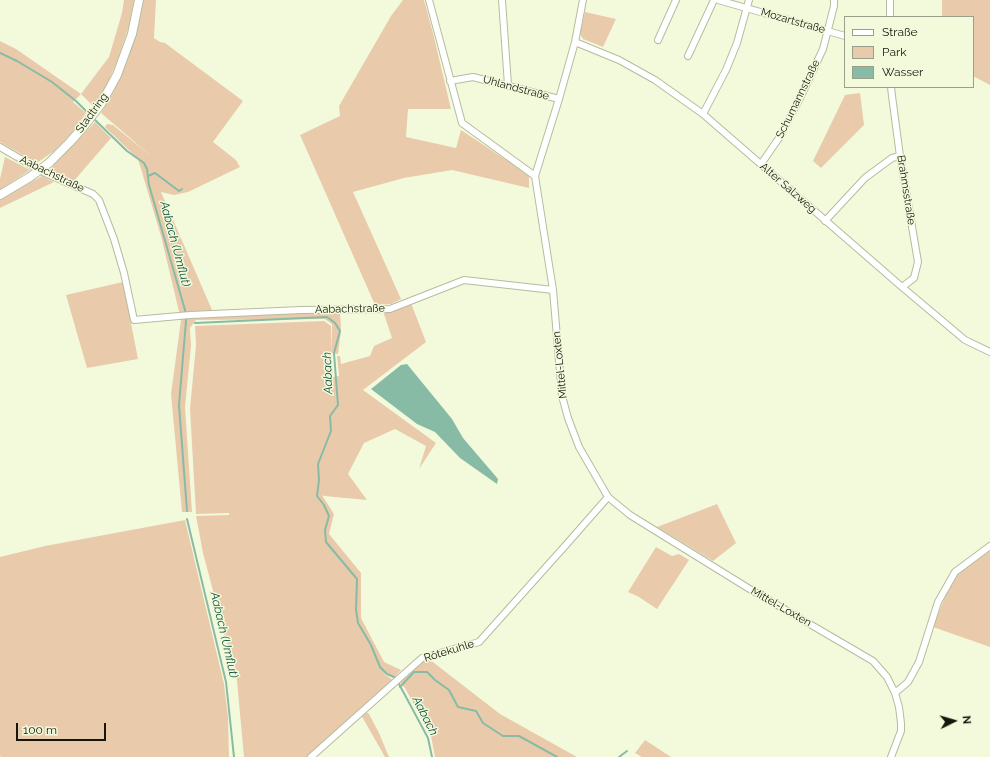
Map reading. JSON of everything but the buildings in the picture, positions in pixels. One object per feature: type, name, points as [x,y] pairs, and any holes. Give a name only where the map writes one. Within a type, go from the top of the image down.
[{"type":"street","name":"Stadtring","points":[[0,195],[30,177],[48,163],[70,142],[101,104],[117,75],[125,56],[132,34],[139,0]]},
{"type":"street","points":[[429,0],[462,123],[535,176]]},
{"type":"street","points":[[502,0],[508,85]]},
{"type":"street","name":"Mittel-Loxten","points":[[583,0],[575,42],[535,176],[552,290],[562,396],[568,418],[579,447],[608,497],[630,515],[748,588],[873,661],[887,677],[895,693],[899,707],[901,723],[898,741],[890,757]]},
{"type":"street","points":[[658,40],[676,0]]},
{"type":"street","points":[[688,56],[714,0]]},
{"type":"street","name":"Mozartstraße","points":[[718,0],[844,36]]},
{"type":"street","points":[[703,114],[726,70],[737,43],[750,0]]},
{"type":"street","name":"Schumannstraße","points":[[761,164],[779,138],[823,49],[834,0]]},
{"type":"street","points":[[890,0],[890,16]]},
{"type":"street","name":"Alter Salzweg","points":[[575,42],[619,60],[655,80],[703,114],[825,221],[965,340],[990,352]]},
{"type":"street","name":"Uhlandstraße","points":[[450,80],[474,77],[559,99]]},
{"type":"street","name":"Brahmsstraße","points":[[891,88],[900,156],[918,262],[914,278],[902,287]]},
{"type":"street","name":"Aabachstraße","points":[[0,147],[43,172],[93,194],[99,200],[114,239],[124,273],[134,320],[182,315],[301,310],[390,309],[464,280],[552,290]]},
{"type":"street","points":[[825,221],[865,178],[892,158],[900,156]]},
{"type":"street","name":"Rötekuhle","points":[[311,757],[422,658],[479,642],[608,497]]},
{"type":"street","points":[[895,693],[908,682],[920,662],[938,602],[955,572],[990,546]]},
{"type":"green space","points":[[124,0],[134,0],[129,26],[117,61],[105,89],[93,106],[81,94],[109,57],[122,13]]},
{"type":"green space","points":[[142,0],[156,0],[154,38],[165,43],[243,101],[213,142],[236,160],[240,167],[188,192],[174,195],[161,192],[212,310],[340,312],[341,330],[338,354],[332,353],[332,324],[325,319],[196,320],[190,328],[191,346],[185,407],[192,512],[182,512],[171,394],[181,320],[161,236],[138,159],[105,127],[107,124],[113,125],[152,157],[101,113],[114,91],[129,57]]},
{"type":"green space","points":[[403,0],[424,0],[451,109],[408,109],[406,137],[456,148],[461,130],[529,175],[529,188],[452,170],[404,178],[353,192],[401,299],[391,304],[375,305],[300,135],[340,116],[339,106],[391,16]]},
{"type":"green space","points":[[942,0],[990,0],[990,85],[974,77],[974,16],[942,16]]},
{"type":"green space","points":[[585,12],[616,19],[603,47],[583,39],[580,34]]},
{"type":"green space","points":[[0,41],[16,49],[81,94],[73,102],[86,113],[72,133],[54,151],[37,163],[0,142]]},
{"type":"green space","points":[[860,93],[864,125],[821,168],[813,161],[845,95]]},
{"type":"green space","points":[[95,122],[111,138],[73,182],[49,170]]},
{"type":"green space","points":[[5,157],[30,170],[0,190],[0,179]]},
{"type":"green space","points":[[42,176],[54,182],[0,208],[0,200]]},
{"type":"green space","points":[[123,282],[138,359],[87,368],[66,295]]},
{"type":"green space","points":[[411,303],[426,342],[363,390],[436,443],[419,469],[426,446],[395,429],[364,443],[348,474],[367,500],[322,495],[334,514],[329,534],[361,573],[361,618],[384,662],[401,670],[394,678],[383,673],[393,680],[307,757],[244,757],[237,681],[203,553],[196,516],[229,515],[229,513],[196,514],[190,409],[196,345],[195,326],[324,321],[331,326],[333,386],[333,377],[339,376],[337,356],[340,356],[341,364],[370,356],[374,346],[392,338],[383,311]]},
{"type":"green space","points":[[717,504],[736,543],[713,561],[657,527]]},
{"type":"green space","points":[[185,520],[224,684],[228,717],[229,757],[1,757],[0,557],[45,546]]},
{"type":"green space","points":[[656,547],[672,556],[679,554],[689,560],[657,609],[639,597],[628,592]]},
{"type":"green space","points":[[990,551],[990,647],[933,627],[945,597],[958,574]]},
{"type":"green space","points":[[429,659],[500,714],[577,757],[435,757],[431,736],[405,688],[399,682],[422,661]]},
{"type":"green space","points":[[366,712],[369,714],[379,733],[389,757],[385,757],[361,715]]},
{"type":"green space","points":[[645,740],[671,757],[642,757],[635,753]]},
{"type":"water","points":[[407,364],[452,419],[463,438],[498,479],[497,484],[460,458],[435,432],[417,424],[371,389],[401,365]]},
{"type":"waterway","name":"Aabach (Umflut)","points":[[0,53],[17,61],[52,82],[76,101],[90,115]]},
{"type":"waterway","name":"Aabach (Umflut)","points":[[93,118],[127,151],[144,163],[147,169],[149,185],[185,310],[186,321],[179,405],[187,511]]},
{"type":"waterway","points":[[148,176],[155,173],[179,191],[182,189]]},
{"type":"waterway","name":"Aabach","points":[[195,323],[327,317],[335,323],[340,331],[334,353],[338,405],[330,416],[331,431],[318,464],[319,480],[317,496],[324,505],[329,516],[325,530],[326,542],[357,579],[356,610],[358,623],[371,645],[380,667],[387,674],[394,677]]},
{"type":"waterway","name":"Aabach (Umflut)","points":[[187,519],[226,682],[234,757]]},
{"type":"waterway","points":[[400,687],[414,672],[427,672],[449,690],[458,707],[476,711],[483,723],[503,736],[519,736],[557,757]]},
{"type":"waterway","name":"Aabach","points":[[399,684],[428,738],[432,757]]},
{"type":"waterway","points":[[619,757],[627,751]]}]
